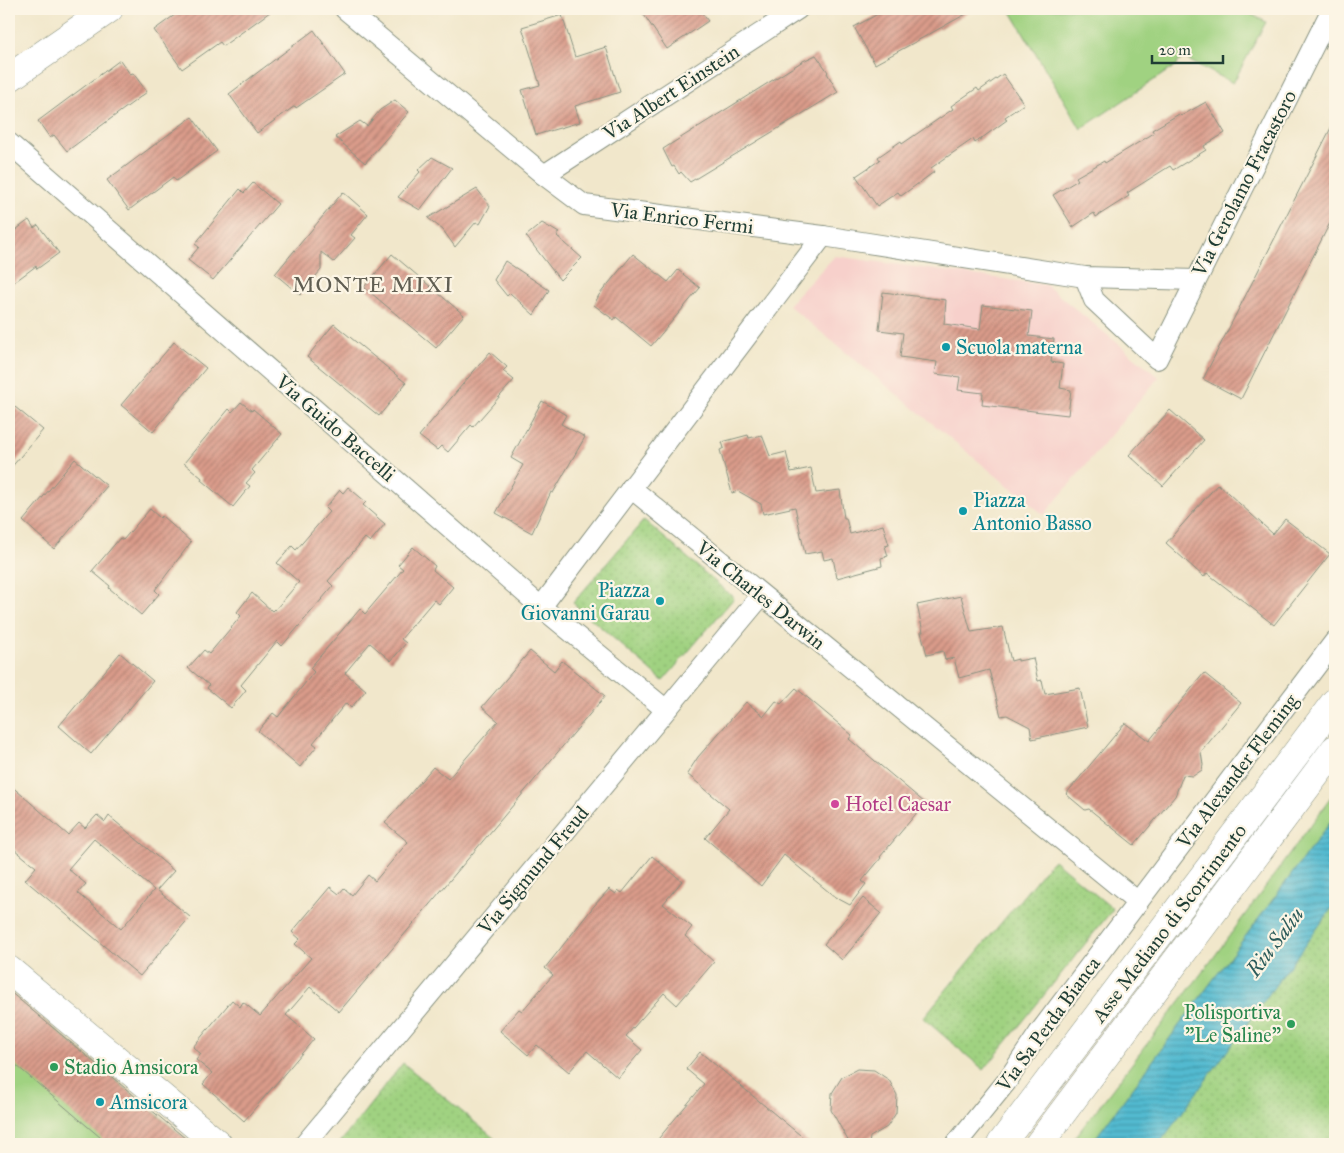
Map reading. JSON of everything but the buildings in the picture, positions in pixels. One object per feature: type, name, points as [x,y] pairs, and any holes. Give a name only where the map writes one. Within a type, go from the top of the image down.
[{"type":"main road","points":[[16,67],[109,9]]},
{"type":"main road","name":"Asse Mediano di Scorrimento","points":[[1001,1144],[1335,702]]},
{"type":"main road","name":"Asse Mediano di Scorrimento","points":[[1039,1144],[1335,749]]},
{"type":"main road","points":[[9,970],[218,1144]]},
{"type":"street","name":"Via Enrico Fermi","points":[[345,9],[544,175],[584,205],[823,236],[1085,278],[1196,280]]},
{"type":"street","name":"Via Albert Einstein","points":[[544,175],[798,9]]},
{"type":"street","name":"Via Gerolamo Fracastoro","points":[[1085,278],[1094,300],[1158,359],[1332,9]]},
{"type":"street","name":"Via Guido Baccelli","points":[[9,144],[541,607],[666,709]]},
{"type":"street","points":[[541,607],[823,236]]},
{"type":"street","name":"Via Charles Darwin","points":[[630,488],[1138,902]]},
{"type":"street","name":"Via Sigmund Freud","points":[[305,1144],[761,596]]},
{"type":"street","name":"Via Alexander Fleming","points":[[1138,902],[1335,640]]},
{"type":"street","name":"Via Sa Perda Bianca","points":[[956,1144],[1006,1081],[1039,1032],[1138,902]]},
{"type":"shaded area","points":[[835,256],[1046,285],[1159,377],[1044,515],[788,305]]},
{"type":"green space","points":[[1241,9],[1266,22],[1233,83],[1184,58],[1178,64],[1081,129],[1010,10]]},
{"type":"green space","points":[[644,520],[734,598],[663,681],[573,603]]},
{"type":"green space","points":[[1335,792],[1335,816],[1091,1144],[1070,1144],[1211,961]]},
{"type":"green space","points":[[1335,827],[1335,1144],[1104,1144]]},
{"type":"green space","points":[[1054,860],[1113,909],[984,1070],[923,1018]]},
{"type":"green space","name":"Stadio Amsicora","points":[[9,990],[192,1144],[9,1144]]},
{"type":"green space","points":[[403,1063],[501,1144],[339,1144]]},
{"type":"water","name":"Riu Saliu","points":[[1335,816],[1335,904],[1159,1144],[1091,1144]]},
{"type":"place","name":"Scuola materna","points":[[946,347]]},
{"type":"place","name":"Piazza Antonio Basso","points":[[963,511]]},
{"type":"place","name":"Piazza Giovanni Garau","points":[[660,601]]},
{"type":"place","name":"Hotel Caesar","points":[[835,804]]},
{"type":"place","name":"Polisportiva \"Le Saline\"","points":[[1291,1024]]},
{"type":"place","name":"Stadio Amsicora","points":[[54,1067]]},
{"type":"place","name":"Amsicora","points":[[100,1102]]},
{"type":"district","name":"MONTE MIXI","points":[[373,284]]}]
